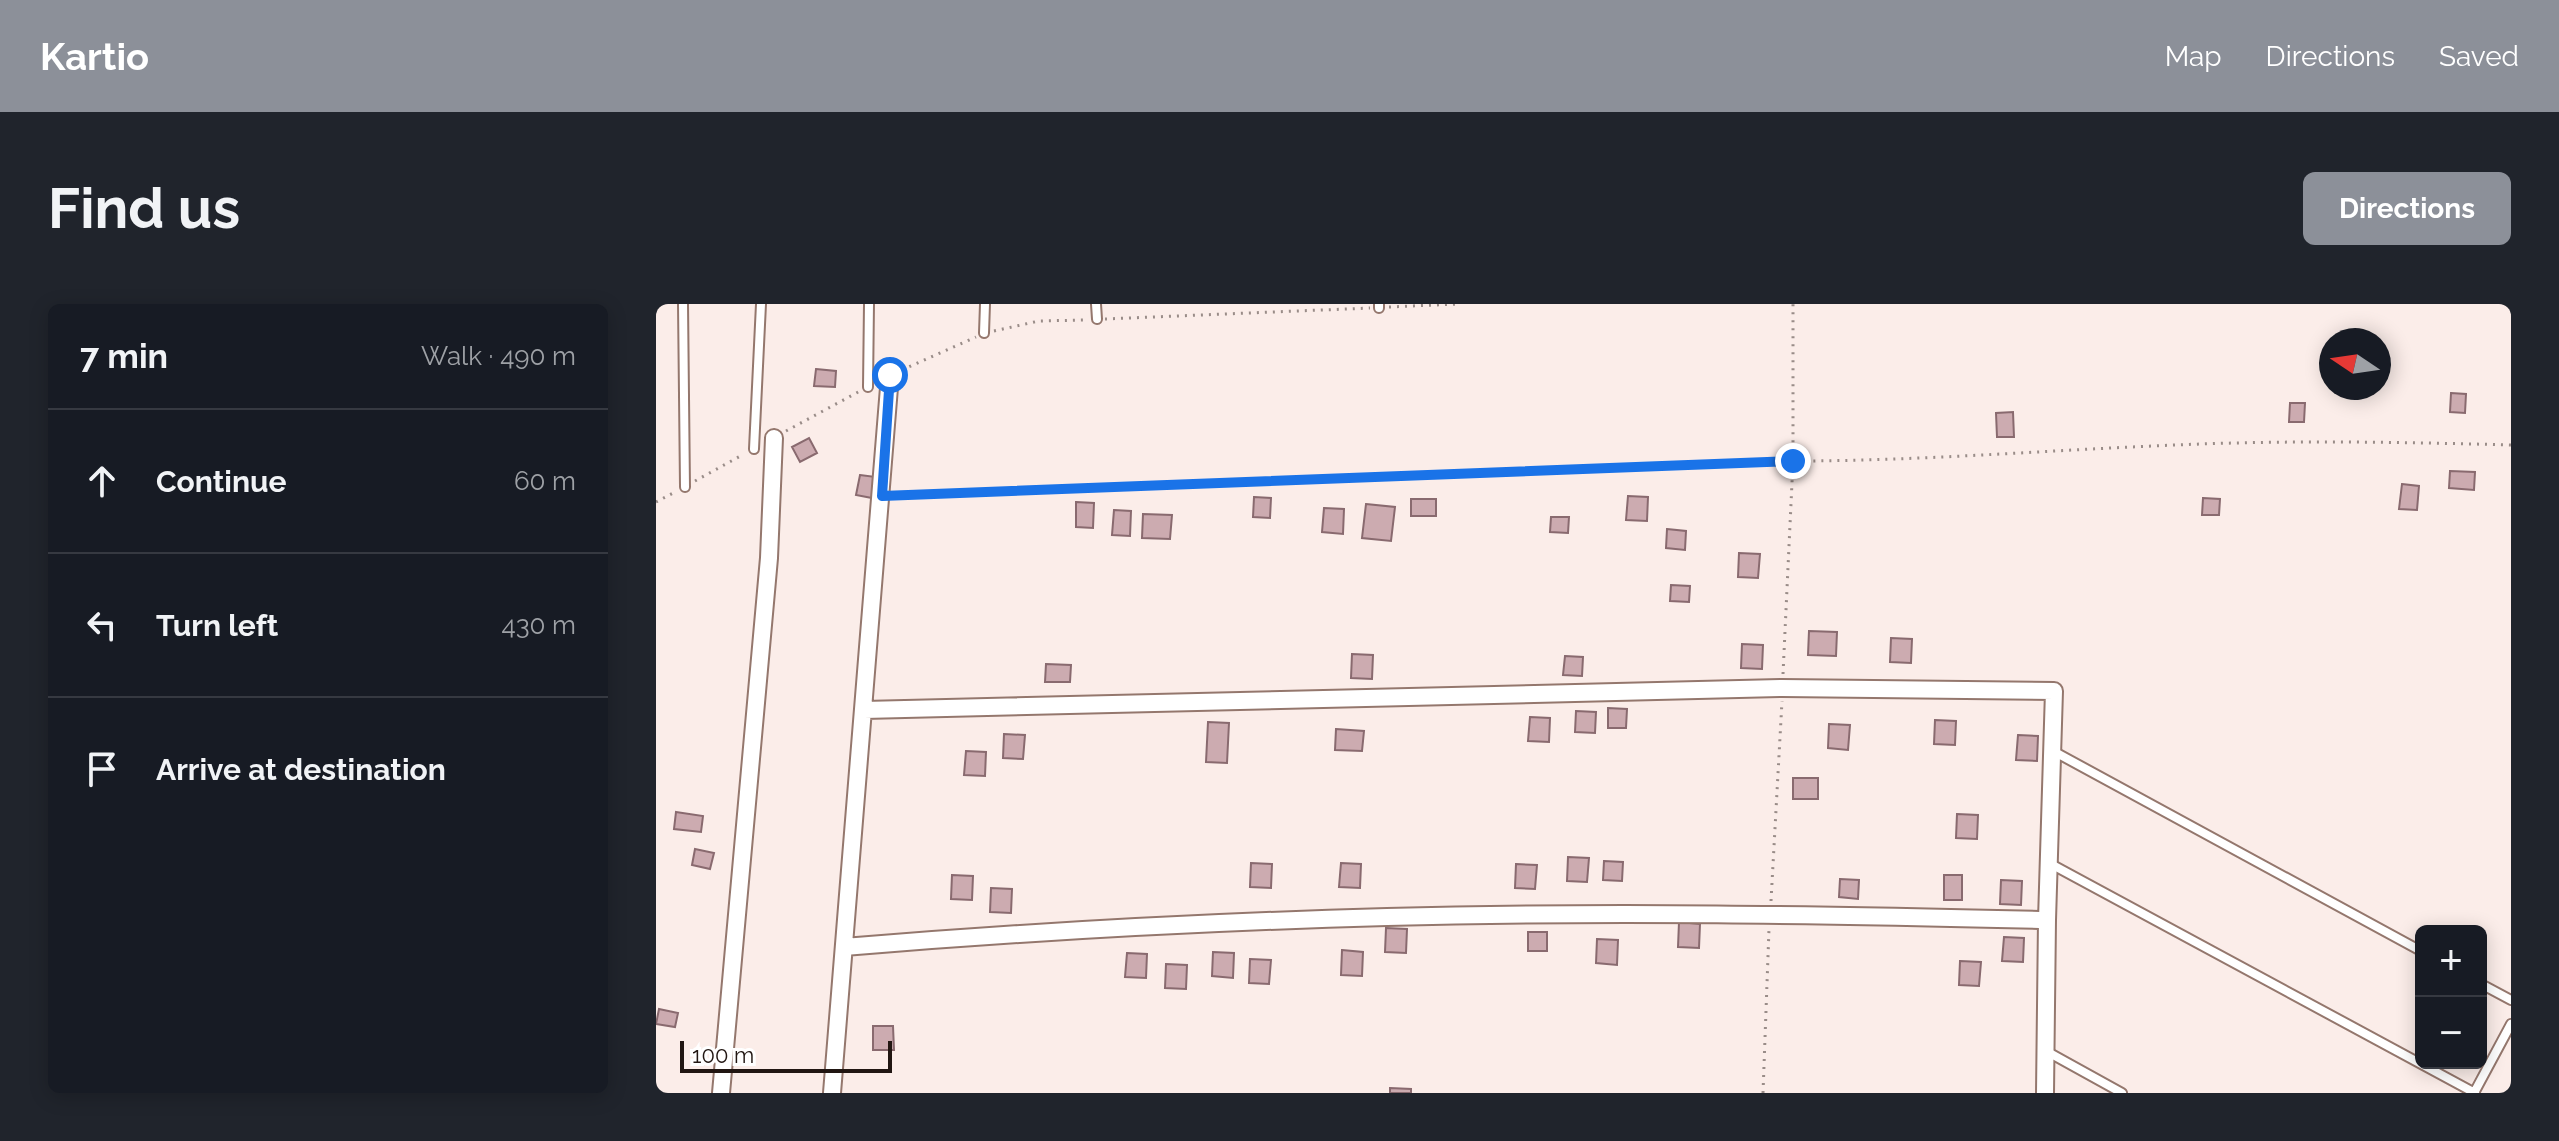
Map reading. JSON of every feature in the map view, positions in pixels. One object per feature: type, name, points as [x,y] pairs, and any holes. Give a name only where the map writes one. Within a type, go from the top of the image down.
[{"type":"street","points":[[832,1093],[890,375]]},
{"type":"street","points":[[721,1093],[769,558],[774,438]]},
{"type":"street","points":[[864,710],[1782,688],[2054,691],[2045,1093]]},
{"type":"street","points":[[844,947],[977,936],[1388,917],[1770,914],[2047,920]]},
{"type":"lane","points":[[683,304],[685,487]]},
{"type":"lane","points":[[754,449],[761,304]]},
{"type":"lane","points":[[868,387],[869,304]]},
{"type":"lane","points":[[984,333],[985,304]]},
{"type":"lane","points":[[1096,304],[1097,319]]},
{"type":"lane","points":[[2052,750],[2415,948]]},
{"type":"lane","points":[[2048,863],[2474,1093],[2511,1024]]},
{"type":"lane","points":[[2487,987],[2511,1000]]},
{"type":"lane","points":[[2046,1051],[2122,1093]]},
{"type":"path","points":[[890,375],[984,333],[1039,321],[1458,304]]},
{"type":"path","points":[[882,496],[1793,461],[1896,461],[2178,445],[2415,442],[2511,445]]},
{"type":"building","points":[[816,369],[836,371],[835,387],[814,386]]},
{"type":"building","points":[[2451,393],[2466,394],[2465,413],[2450,412]]},
{"type":"building","points":[[2290,403],[2305,403],[2304,422],[2289,422]]},
{"type":"building","points":[[2013,412],[2014,437],[1997,437],[1996,413]]},
{"type":"building","points":[[809,438],[817,453],[800,462],[792,447]]},
{"type":"building","points":[[2450,471],[2475,472],[2474,490],[2449,488]]},
{"type":"building","points":[[860,475],[876,477],[872,498],[856,495]]},
{"type":"building","points":[[2402,484],[2419,486],[2417,510],[2399,509]]},
{"type":"building","points":[[1628,496],[1648,497],[1647,521],[1626,520]]},
{"type":"building","points":[[1254,497],[1271,498],[1270,518],[1253,517]]},
{"type":"building","points":[[2203,498],[2220,499],[2219,515],[2202,515]]},
{"type":"building","points":[[1411,499],[1436,499],[1436,516],[1411,516]]},
{"type":"building","points":[[1076,502],[1094,503],[1093,528],[1076,527]]},
{"type":"building","points":[[1366,504],[1395,507],[1391,541],[1362,538]]},
{"type":"building","points":[[1324,508],[1344,509],[1343,534],[1322,532]]},
{"type":"building","points":[[1114,510],[1131,511],[1130,536],[1112,535]]},
{"type":"building","points":[[1143,514],[1172,515],[1170,539],[1142,538]]},
{"type":"building","points":[[1551,517],[1569,517],[1568,533],[1550,532]]},
{"type":"building","points":[[1667,529],[1686,531],[1685,550],[1666,548]]},
{"type":"building","points":[[1739,553],[1760,554],[1758,578],[1738,577]]},
{"type":"building","points":[[1671,585],[1690,586],[1689,602],[1670,601]]},
{"type":"building","points":[[1809,631],[1837,632],[1836,656],[1808,655]]},
{"type":"building","points":[[1891,638],[1912,639],[1911,663],[1890,662]]},
{"type":"building","points":[[1742,644],[1763,645],[1762,669],[1741,668]]},
{"type":"building","points":[[1352,654],[1373,655],[1372,679],[1351,678]]},
{"type":"building","points":[[1565,656],[1583,657],[1582,676],[1563,675]]},
{"type":"building","points":[[1046,664],[1071,665],[1070,682],[1045,682]]},
{"type":"building","points":[[1608,708],[1627,709],[1626,728],[1608,728]]},
{"type":"building","points":[[1576,711],[1596,712],[1595,733],[1575,732]]},
{"type":"building","points":[[1530,717],[1550,718],[1549,742],[1528,741]]},
{"type":"building","points":[[1935,720],[1956,721],[1955,745],[1934,744]]},
{"type":"building","points":[[1208,722],[1229,723],[1227,763],[1206,762]]},
{"type":"building","points":[[1829,724],[1850,725],[1848,750],[1828,748]]},
{"type":"building","points":[[1336,729],[1364,731],[1362,751],[1335,750]]},
{"type":"building","points":[[1004,734],[1025,735],[1023,759],[1003,758]]},
{"type":"building","points":[[2018,735],[2038,736],[2037,761],[2016,760]]},
{"type":"building","points":[[966,751],[986,752],[985,776],[964,775]]},
{"type":"building","points":[[1793,778],[1818,778],[1818,799],[1793,799]]},
{"type":"building","points":[[676,812],[703,816],[701,832],[674,829]]},
{"type":"building","points":[[1957,814],[1978,815],[1977,839],[1956,838]]},
{"type":"building","points":[[695,849],[714,853],[710,869],[692,865]]},
{"type":"building","points":[[1568,857],[1589,858],[1587,882],[1567,881]]},
{"type":"building","points":[[1604,861],[1623,862],[1622,881],[1603,880]]},
{"type":"building","points":[[1251,863],[1272,864],[1271,888],[1250,887]]},
{"type":"building","points":[[1341,863],[1361,864],[1360,888],[1339,887]]},
{"type":"building","points":[[1516,864],[1537,865],[1535,889],[1515,888]]},
{"type":"building","points":[[952,875],[973,876],[972,900],[951,899]]},
{"type":"building","points":[[1944,875],[1962,875],[1962,900],[1944,900]]},
{"type":"building","points":[[1840,879],[1859,880],[1858,899],[1839,897]]},
{"type":"building","points":[[2001,880],[2022,881],[2021,905],[2000,904]]},
{"type":"building","points":[[991,888],[1012,889],[1011,913],[990,912]]},
{"type":"building","points":[[1679,922],[1700,924],[1699,948],[1678,947]]},
{"type":"building","points":[[1386,928],[1407,929],[1406,953],[1385,952]]},
{"type":"building","points":[[1528,932],[1547,932],[1547,951],[1528,951]]},
{"type":"building","points":[[2004,937],[2024,938],[2023,962],[2002,961]]},
{"type":"building","points":[[1597,939],[1618,940],[1617,965],[1596,963]]},
{"type":"building","points":[[1342,950],[1363,952],[1362,976],[1341,975]]},
{"type":"building","points":[[1213,952],[1234,953],[1233,978],[1212,976]]},
{"type":"building","points":[[1127,953],[1147,954],[1146,978],[1125,977]]},
{"type":"building","points":[[1250,959],[1271,960],[1269,984],[1249,983]]},
{"type":"building","points":[[1960,961],[1981,962],[1979,986],[1959,985]]},
{"type":"building","points":[[1166,964],[1187,965],[1186,989],[1165,988]]},
{"type":"building","points":[[659,1009],[678,1013],[675,1027],[656,1024]]},
{"type":"building","points":[[873,1026],[893,1026],[894,1050],[873,1050]]},
{"type":"building","points":[[1390,1088],[1411,1089],[1411,1093],[1390,1093]]},
{"type":"route","points":[[890,375],[882,496],[1793,461]]}]
